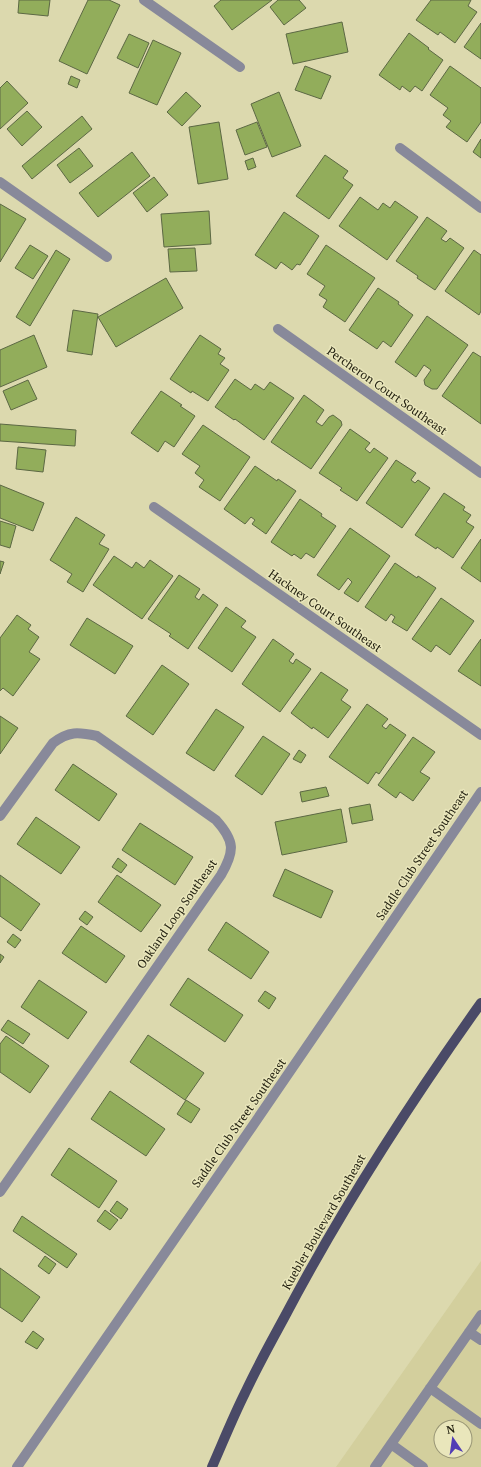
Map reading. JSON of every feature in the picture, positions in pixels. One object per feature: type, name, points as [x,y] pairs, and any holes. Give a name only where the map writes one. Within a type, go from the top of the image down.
[{"type":"main road","name":"Kuebler Boulevard Southeast","points":[[212,1467],[245,1392],[299,1289],[336,1224],[404,1117],[481,1003]]},
{"type":"street","points":[[144,0],[240,67]]},
{"type":"street","points":[[400,148],[481,208]]},
{"type":"street","points":[[0,182],[107,257]]},
{"type":"street","name":"Percheron Court Southeast","points":[[278,329],[481,474]]},
{"type":"street","name":"Hackney Court Southeast","points":[[154,507],[481,735]]},
{"type":"street","name":"Oakland Loop Southeast","points":[[0,816],[53,743],[64,736],[79,732],[97,736],[216,820],[227,832],[232,848],[229,861],[220,875],[0,1192]]},
{"type":"street","name":"Saddle Club Street Southeast","points":[[17,1467],[481,792]]},
{"type":"street","points":[[375,1467],[481,1315]]},
{"type":"street","points":[[469,1332],[481,1340]]},
{"type":"street","points":[[430,1388],[481,1424]]},
{"type":"street","points":[[391,1444],[423,1467]]},
{"type":"shaded area","points":[[481,1261],[481,1467],[336,1467]]},
{"type":"building","points":[[19,0],[50,0],[48,16],[18,13]]},
{"type":"building","points":[[88,0],[109,0],[120,5],[87,74],[59,61]]},
{"type":"building","points":[[221,0],[272,0],[232,30],[214,6]]},
{"type":"building","points":[[278,0],[299,0],[306,8],[284,25],[270,7]]},
{"type":"building","points":[[431,0],[471,0],[468,6],[477,12],[455,43],[440,32],[438,35],[416,20]]},
{"type":"building","points":[[342,22],[348,52],[293,64],[286,34]]},
{"type":"building","points":[[481,23],[481,59],[464,47]]},
{"type":"building","points":[[409,33],[443,60],[422,91],[415,86],[410,92],[402,86],[400,90],[379,75]]},
{"type":"building","points":[[129,34],[149,43],[138,68],[117,58]]},
{"type":"building","points":[[153,40],[181,53],[157,105],[129,93]]},
{"type":"building","points":[[305,66],[331,76],[321,99],[295,90]]},
{"type":"building","points":[[450,66],[481,88],[481,122],[467,142],[446,127],[451,121],[443,115],[448,108],[430,95]]},
{"type":"building","points":[[71,76],[80,80],[77,88],[68,84]]},
{"type":"building","points":[[7,81],[28,103],[0,129],[0,88]]},
{"type":"building","points":[[186,92],[201,106],[182,126],[167,112]]},
{"type":"building","points":[[279,92],[301,146],[272,157],[251,104]]},
{"type":"building","points":[[27,111],[42,127],[22,146],[7,129]]},
{"type":"building","points":[[82,116],[92,129],[32,179],[22,166]]},
{"type":"building","points":[[219,122],[228,179],[198,184],[189,127]]},
{"type":"building","points":[[257,122],[267,147],[245,155],[236,130]]},
{"type":"building","points":[[481,139],[481,158],[473,152]]},
{"type":"building","points":[[79,148],[93,166],[70,183],[57,165]]},
{"type":"building","points":[[132,152],[150,176],[98,217],[79,193]]},
{"type":"building","points":[[325,155],[348,171],[343,178],[353,185],[329,219],[296,196]]},
{"type":"building","points":[[253,158],[256,167],[248,170],[245,161]]},
{"type":"building","points":[[154,177],[168,195],[147,212],[133,193]]},
{"type":"building","points":[[360,197],[378,210],[383,203],[390,208],[395,201],[418,217],[387,260],[339,226]]},
{"type":"building","points":[[0,204],[26,219],[0,262]]},
{"type":"building","points":[[209,211],[211,244],[164,247],[161,214]]},
{"type":"building","points":[[284,212],[319,236],[300,265],[297,264],[292,270],[281,262],[276,269],[255,255]]},
{"type":"building","points":[[427,217],[447,231],[441,239],[446,242],[450,238],[464,248],[435,290],[396,261]]},
{"type":"building","points":[[30,245],[48,256],[33,279],[15,268]]},
{"type":"building","points":[[326,245],[375,278],[345,322],[323,307],[327,300],[319,295],[325,286],[307,274]]},
{"type":"building","points":[[195,248],[197,271],[170,272],[168,249]]},
{"type":"building","points":[[56,250],[70,259],[30,326],[16,317]]},
{"type":"building","points":[[474,250],[481,255],[481,311],[479,315],[445,291]]},
{"type":"building","points":[[166,278],[183,308],[116,347],[98,317]]},
{"type":"building","points":[[378,288],[399,302],[398,304],[413,315],[391,347],[383,341],[377,349],[349,330]]},
{"type":"building","points":[[73,310],[98,314],[92,355],[67,351]]},
{"type":"building","points":[[427,316],[468,345],[437,389],[432,389],[425,385],[424,380],[431,370],[424,365],[416,377],[395,362]]},
{"type":"building","points":[[34,335],[47,367],[0,387],[0,350]]},
{"type":"building","points":[[200,335],[221,349],[218,354],[225,358],[220,364],[229,370],[208,401],[192,391],[191,393],[170,379]]},
{"type":"building","points":[[473,352],[481,357],[481,424],[442,396]]},
{"type":"building","points":[[235,379],[251,390],[255,384],[264,390],[270,382],[294,398],[264,440],[235,419],[234,420],[215,407]]},
{"type":"building","points":[[28,380],[37,399],[11,410],[3,391]]},
{"type":"building","points":[[161,391],[195,416],[174,447],[165,441],[158,452],[131,433]]},
{"type":"building","points":[[304,395],[324,410],[316,422],[322,426],[329,417],[333,415],[341,421],[342,425],[311,469],[271,442]]},
{"type":"building","points":[[0,424],[76,430],[75,446],[0,441]]},
{"type":"building","points":[[203,425],[250,457],[220,501],[199,487],[204,480],[195,473],[200,466],[182,454]]},
{"type":"building","points":[[350,429],[370,443],[365,449],[370,453],[374,448],[388,458],[357,501],[340,490],[342,488],[319,473]]},
{"type":"building","points":[[18,447],[46,450],[43,472],[16,469]]},
{"type":"building","points":[[396,460],[416,473],[411,480],[415,483],[418,480],[430,488],[402,528],[366,503]]},
{"type":"building","points":[[255,466],[277,481],[278,479],[296,491],[266,534],[252,524],[255,520],[251,517],[245,524],[224,509]]},
{"type":"building","points":[[0,485],[44,503],[33,531],[0,518]]},
{"type":"building","points":[[444,493],[465,507],[463,510],[471,515],[466,522],[474,527],[453,558],[415,535]]},
{"type":"building","points":[[300,499],[322,514],[321,516],[336,526],[314,558],[306,553],[301,559],[294,554],[292,556],[271,542]]},
{"type":"building","points":[[76,517],[105,535],[99,544],[109,549],[83,592],[67,582],[72,574],[50,560]]},
{"type":"building","points":[[0,521],[16,526],[10,548],[0,545]]},
{"type":"building","points":[[350,528],[390,556],[358,602],[344,593],[352,582],[348,578],[339,590],[317,575]]},
{"type":"building","points":[[481,539],[481,582],[461,568]]},
{"type":"building","points":[[114,556],[132,568],[136,562],[144,568],[150,560],[173,576],[142,619],[93,585]]},
{"type":"building","points":[[0,561],[4,562],[0,574]]},
{"type":"building","points":[[395,563],[417,578],[418,576],[436,588],[407,631],[392,622],[395,617],[391,614],[386,621],[365,607]]},
{"type":"building","points":[[179,575],[200,589],[195,597],[199,600],[203,594],[218,605],[188,649],[169,636],[171,634],[148,619]]},
{"type":"building","points":[[441,598],[474,621],[450,655],[436,645],[431,652],[412,639]]},
{"type":"building","points":[[226,607],[246,621],[241,627],[256,637],[232,672],[198,648]]},
{"type":"building","points":[[17,615],[31,625],[28,629],[39,637],[29,652],[40,659],[13,696],[3,688],[0,691],[0,638]]},
{"type":"building","points":[[87,618],[133,646],[115,674],[70,645]]},
{"type":"building","points":[[273,639],[294,654],[289,661],[293,664],[296,659],[311,669],[280,712],[242,684]]},
{"type":"building","points":[[481,639],[481,686],[458,671]]},
{"type":"building","points":[[162,665],[189,684],[153,735],[126,716]]},
{"type":"building","points":[[321,672],[348,690],[341,700],[351,707],[328,738],[313,727],[312,729],[291,713]]},
{"type":"building","points":[[367,704],[388,719],[382,726],[386,729],[390,724],[406,735],[379,774],[376,772],[368,784],[329,757]]},
{"type":"building","points":[[216,709],[244,727],[214,771],[186,753]]},
{"type":"building","points":[[0,716],[18,728],[0,754]]},
{"type":"building","points":[[263,736],[290,754],[262,795],[235,776]]},
{"type":"building","points":[[413,737],[435,752],[420,772],[430,778],[413,801],[400,792],[396,798],[378,785]]},
{"type":"building","points":[[299,750],[306,755],[301,763],[293,759]]},
{"type":"building","points":[[73,764],[117,794],[99,821],[55,790]]},
{"type":"building","points":[[326,787],[329,796],[302,802],[300,792]]},
{"type":"building","points":[[370,804],[373,820],[352,824],[349,808]]},
{"type":"building","points":[[341,809],[347,842],[282,855],[275,822]]},
{"type":"building","points":[[36,817],[80,847],[61,874],[17,844]]},
{"type":"building","points":[[140,823],[193,857],[175,885],[122,850]]},
{"type":"building","points":[[118,858],[127,865],[121,873],[112,867]]},
{"type":"building","points":[[285,869],[333,891],[321,918],[273,896]]},
{"type":"building","points":[[0,875],[40,904],[21,931],[0,916]]},
{"type":"building","points":[[117,875],[161,905],[141,932],[98,902]]},
{"type":"building","points":[[85,911],[93,917],[87,925],[79,919]]},
{"type":"building","points":[[226,922],[269,952],[251,979],[208,950]]},
{"type":"building","points":[[81,926],[125,956],[106,983],[62,953]]},
{"type":"building","points":[[13,934],[21,940],[15,948],[7,942]]},
{"type":"building","points":[[0,954],[4,957],[0,963]]},
{"type":"building","points":[[188,978],[243,1015],[225,1042],[170,1005]]},
{"type":"building","points":[[39,980],[87,1012],[68,1039],[21,1007]]},
{"type":"building","points":[[265,991],[276,998],[269,1009],[258,1001]]},
{"type":"building","points":[[8,1020],[30,1034],[23,1044],[1,1030]]},
{"type":"building","points":[[148,1035],[204,1073],[185,1100],[130,1062]]},
{"type":"building","points":[[6,1036],[49,1066],[30,1093],[0,1072],[0,1044]]},
{"type":"building","points":[[110,1091],[165,1129],[146,1156],[91,1119]]},
{"type":"building","points":[[186,1100],[200,1109],[191,1123],[177,1114]]},
{"type":"building","points":[[69,1148],[117,1181],[99,1208],[51,1175]]},
{"type":"building","points":[[117,1201],[128,1209],[121,1219],[110,1211]]},
{"type":"building","points":[[105,1210],[118,1220],[110,1230],[97,1221]]},
{"type":"building","points":[[22,1216],[77,1254],[67,1268],[13,1231]]},
{"type":"building","points":[[45,1256],[56,1264],[49,1274],[38,1266]]},
{"type":"building","points":[[0,1268],[40,1297],[22,1322],[0,1307]]},
{"type":"building","points":[[33,1331],[44,1339],[37,1349],[25,1342]]}]
